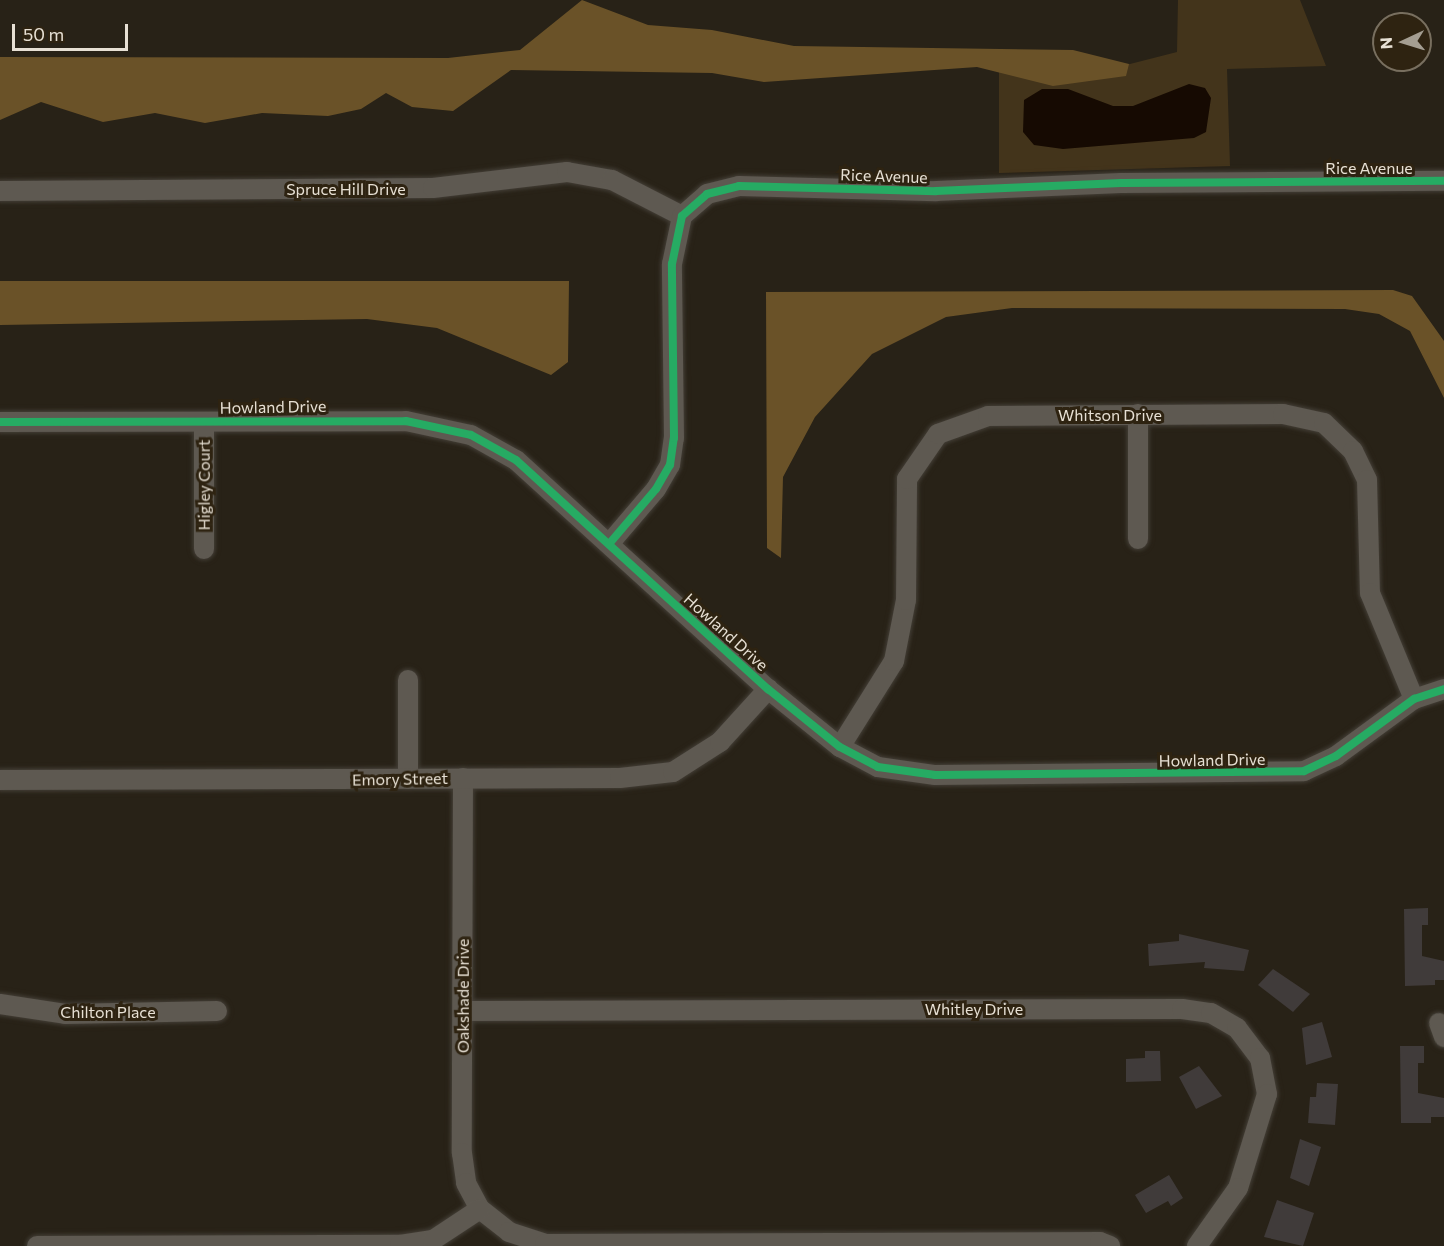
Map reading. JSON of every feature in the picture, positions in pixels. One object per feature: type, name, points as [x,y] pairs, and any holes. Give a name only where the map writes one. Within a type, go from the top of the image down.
[{"type":"street","name":"Spruce Hill Drive","points":[[0,191],[433,188],[567,172],[612,180],[682,216]]},
{"type":"street","name":"Rice Avenue","points":[[682,216],[707,194],[739,186],[936,191],[1121,183],[1444,181]]},
{"type":"street","points":[[609,544],[656,489],[670,465],[674,438],[672,264],[682,216]]},
{"type":"street","points":[[1138,414],[1138,539]]},
{"type":"street","name":"Whitson Drive","points":[[840,747],[894,661],[906,600],[907,479],[938,434],[988,416],[1283,414],[1324,423],[1353,451],[1366,480],[1370,593],[1414,699]]},
{"type":"street","name":"Howland Drive","points":[[0,422],[406,421],[471,435],[516,460],[768,689],[840,747],[878,767],[935,776],[1304,771],[1336,756],[1414,699],[1444,689]]},
{"type":"street","name":"Higley Court","points":[[204,422],[204,549]]},
{"type":"street","points":[[408,680],[408,779]]},
{"type":"street","name":"Emory Street","points":[[0,780],[620,778],[673,772],[720,742],[768,689]]},
{"type":"street","name":"Oakshade Drive","points":[[463,778],[462,1153],[466,1183],[480,1209]]},
{"type":"street","name":"Chilton Place","points":[[0,1004],[65,1014],[217,1011]]},
{"type":"street","name":"Whitley Drive","points":[[463,1011],[1182,1009],[1211,1013],[1237,1028],[1260,1058],[1267,1094],[1238,1188],[1197,1246]]},
{"type":"street","points":[[37,1246],[400,1245],[433,1240],[480,1209],[509,1232],[544,1244],[1100,1242],[1110,1246]]},
{"type":"shaded area","points":[[582,0],[648,25],[712,30],[794,46],[1073,50],[1129,64],[1126,76],[1053,86],[977,67],[764,82],[712,73],[511,70],[453,111],[412,107],[386,93],[361,109],[328,116],[262,113],[205,123],[155,113],[103,122],[41,102],[0,120],[0,57],[448,58],[520,50]]},
{"type":"shaded area","points":[[1178,0],[1300,0],[1326,66],[1227,69],[1230,166],[999,173],[999,63],[1130,64],[1177,52]]},
{"type":"shaded area","points":[[1189,84],[1205,88],[1211,98],[1206,132],[1194,138],[1063,149],[1034,145],[1023,132],[1024,100],[1042,89],[1068,89],[1113,106],[1133,106]]},
{"type":"shaded area","points":[[0,281],[569,281],[568,362],[551,375],[437,328],[367,319],[0,325]]},
{"type":"shaded area","points":[[1393,290],[1412,296],[1444,341],[1444,398],[1410,331],[1379,314],[1345,309],[1012,308],[946,317],[872,354],[815,417],[783,477],[781,558],[767,548],[766,292]]},
{"type":"building","points":[[1428,908],[1428,925],[1422,925],[1422,956],[1444,961],[1444,980],[1435,980],[1435,985],[1405,986],[1404,909]]},
{"type":"building","points":[[1179,934],[1249,950],[1244,971],[1204,968],[1205,962],[1149,966],[1148,944],[1179,941]]},
{"type":"building","points":[[1273,969],[1310,994],[1293,1012],[1258,985]]},
{"type":"building","points":[[1322,1022],[1332,1057],[1306,1065],[1302,1028]]},
{"type":"building","points":[[1400,1046],[1424,1046],[1424,1063],[1418,1063],[1418,1093],[1444,1098],[1444,1117],[1431,1117],[1431,1123],[1401,1123]]},
{"type":"building","points":[[1145,1051],[1160,1051],[1161,1081],[1126,1082],[1126,1059],[1145,1058]]},
{"type":"building","points":[[1199,1066],[1222,1096],[1196,1109],[1179,1077]]},
{"type":"building","points":[[1317,1083],[1338,1084],[1335,1125],[1308,1123],[1310,1097],[1316,1097]]},
{"type":"building","points":[[1300,1139],[1321,1147],[1309,1186],[1290,1178]]},
{"type":"building","points":[[1169,1175],[1183,1198],[1171,1206],[1168,1201],[1146,1213],[1135,1195]]},
{"type":"building","points":[[1277,1200],[1314,1213],[1303,1246],[1264,1237]]},
{"type":"cycle path","points":[[609,544],[656,489],[670,465],[674,438],[672,264],[682,216],[707,194],[739,186],[936,191],[1121,183],[1444,181]]},
{"type":"cycle path","points":[[0,422],[406,421],[471,435],[516,460],[768,689],[840,747],[878,767],[935,775],[1304,771],[1336,756],[1414,699],[1444,689]]}]
